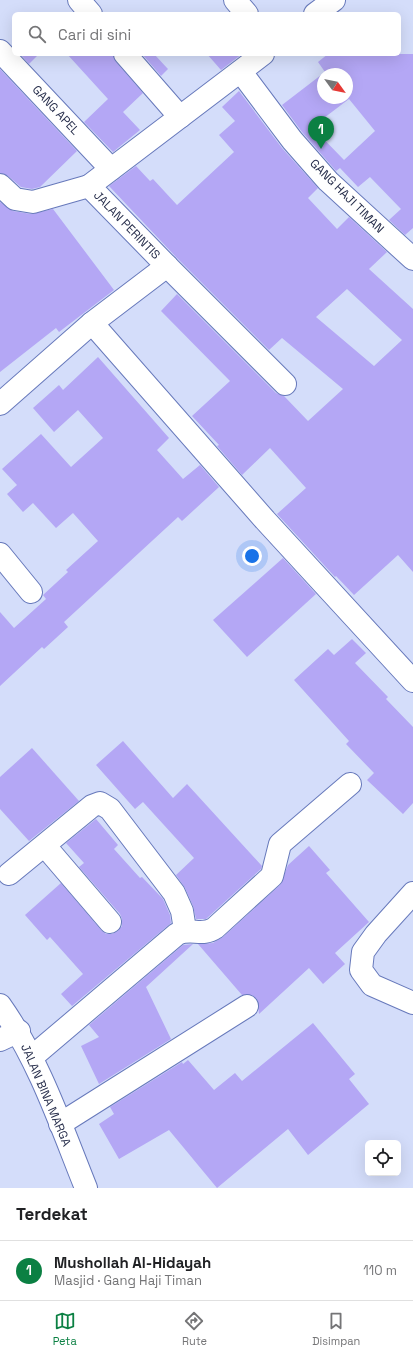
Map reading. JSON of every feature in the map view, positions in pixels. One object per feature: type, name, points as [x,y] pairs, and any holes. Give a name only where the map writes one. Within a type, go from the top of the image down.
[{"type":"street","points":[[79,0],[89,12]]},
{"type":"street","points":[[235,0],[245,12]]},
{"type":"street","points":[[318,12],[334,0]]},
{"type":"street","name":"GANG APEL","points":[[0,51],[111,169]]},
{"type":"street","points":[[128,56],[180,117]]},
{"type":"street","name":"JALAN PERINTIS","points":[[0,404],[92,323],[167,266],[89,186],[261,56]]},
{"type":"street","name":"GANG HAJI TIMAN","points":[[241,72],[292,140],[328,181],[413,259]]},
{"type":"street","points":[[0,185],[15,199],[33,202],[89,186]]},
{"type":"street","points":[[167,266],[285,384]]},
{"type":"street","points":[[92,323],[264,520],[413,681]]},
{"type":"street","points":[[0,554],[31,592]]},
{"type":"street","points":[[32,1057],[177,934],[185,930],[208,933],[215,928],[272,876],[280,844],[350,784]]},
{"type":"street","points":[[9,874],[92,806],[100,803],[110,809],[174,894],[182,911],[185,930]]},
{"type":"street","points":[[45,846],[110,922]]},
{"type":"street","points":[[413,893],[376,934],[363,952],[362,970],[372,984],[413,1003]]},
{"type":"street","name":"JALAN BINA MARGA","points":[[0,1005],[9,1036],[32,1057],[86,1188]]},
{"type":"street","points":[[60,1124],[247,1006]]},
{"type":"building","points":[[401,54],[413,54],[413,228],[405,235],[389,220],[401,209],[370,177],[358,187],[340,168],[336,171],[302,132],[282,105],[317,78],[317,104],[342,104],[312,127],[344,160],[375,131],[353,104],[353,68],[322,68],[318,62],[326,56],[401,56]]},
{"type":"building","points":[[22,56],[37,56],[29,64]]},
{"type":"building","points":[[69,56],[114,56],[116,62],[143,93],[123,112],[140,130],[113,152],[84,122],[108,99]]},
{"type":"building","points":[[144,56],[156,56],[168,69],[161,76]]},
{"type":"building","points":[[209,56],[239,56],[221,70]]},
{"type":"building","points":[[0,69],[77,151],[40,187],[32,189],[21,187],[8,176],[0,173]]},
{"type":"building","points":[[239,91],[282,148],[318,188],[308,198],[337,229],[349,217],[387,252],[369,269],[413,309],[413,572],[398,555],[354,595],[336,576],[335,577],[277,514],[306,488],[270,448],[242,475],[217,446],[219,445],[192,416],[230,381],[161,311],[177,294],[276,393],[284,396],[308,421],[343,389],[282,338],[269,350],[176,257],[109,186],[136,166],[150,181],[153,179],[177,205],[234,152],[219,135],[235,121],[222,107]],"holes":[[[347,289],[402,340],[374,366],[316,317]]]},
{"type":"building","points":[[0,202],[13,211],[31,214],[53,209],[114,290],[59,332],[56,328],[0,372]]},
{"type":"building","points":[[98,357],[169,438],[157,450],[183,479],[200,465],[219,487],[182,521],[178,517],[64,622],[68,627],[44,649],[42,647],[0,686],[0,612],[14,628],[46,599],[43,595],[68,572],[66,570],[98,541],[73,513],[56,528],[33,503],[23,512],[7,494],[17,485],[2,469],[41,434],[71,467],[103,438],[78,410],[54,432],[33,408],[59,385],[63,390]]},
{"type":"building","points":[[283,558],[316,594],[247,657],[213,620]]},
{"type":"building","points":[[352,639],[366,653],[355,663],[388,697],[386,699],[413,727],[413,803],[403,814],[367,780],[374,773],[346,744],[349,741],[294,680],[328,649],[334,655]]},
{"type":"building","points":[[123,741],[173,798],[187,784],[262,866],[261,869],[206,919],[196,919],[193,906],[185,888],[176,875],[194,858],[143,802],[135,809],[96,765]]},
{"type":"building","points":[[32,748],[79,801],[29,841],[0,809],[0,777]]},
{"type":"building","points":[[96,819],[118,845],[114,849],[140,878],[142,877],[163,899],[170,915],[171,923],[72,1006],[61,994],[83,974],[50,937],[47,940],[25,915],[61,883],[106,934],[112,934],[118,931],[122,926],[120,914],[79,867],[84,863],[66,843]]},
{"type":"building","points":[[309,846],[330,870],[326,873],[369,922],[335,953],[345,964],[323,984],[309,968],[259,1014],[257,999],[252,995],[242,995],[198,944],[213,943],[223,937],[280,885],[288,865]]},
{"type":"building","points":[[193,944],[146,987],[171,1039],[99,1084],[81,1046],[99,1037],[89,1025],[183,945]]},
{"type":"building","points":[[313,1023],[355,1074],[349,1079],[369,1104],[308,1155],[288,1129],[217,1188],[169,1130],[119,1159],[99,1124],[114,1114],[110,1107],[182,1062],[183,1064],[188,1060],[214,1090],[235,1073],[242,1081]]},
{"type":"place","name":"Mushollah Al-Hidayah","points":[[321,149]]}]
